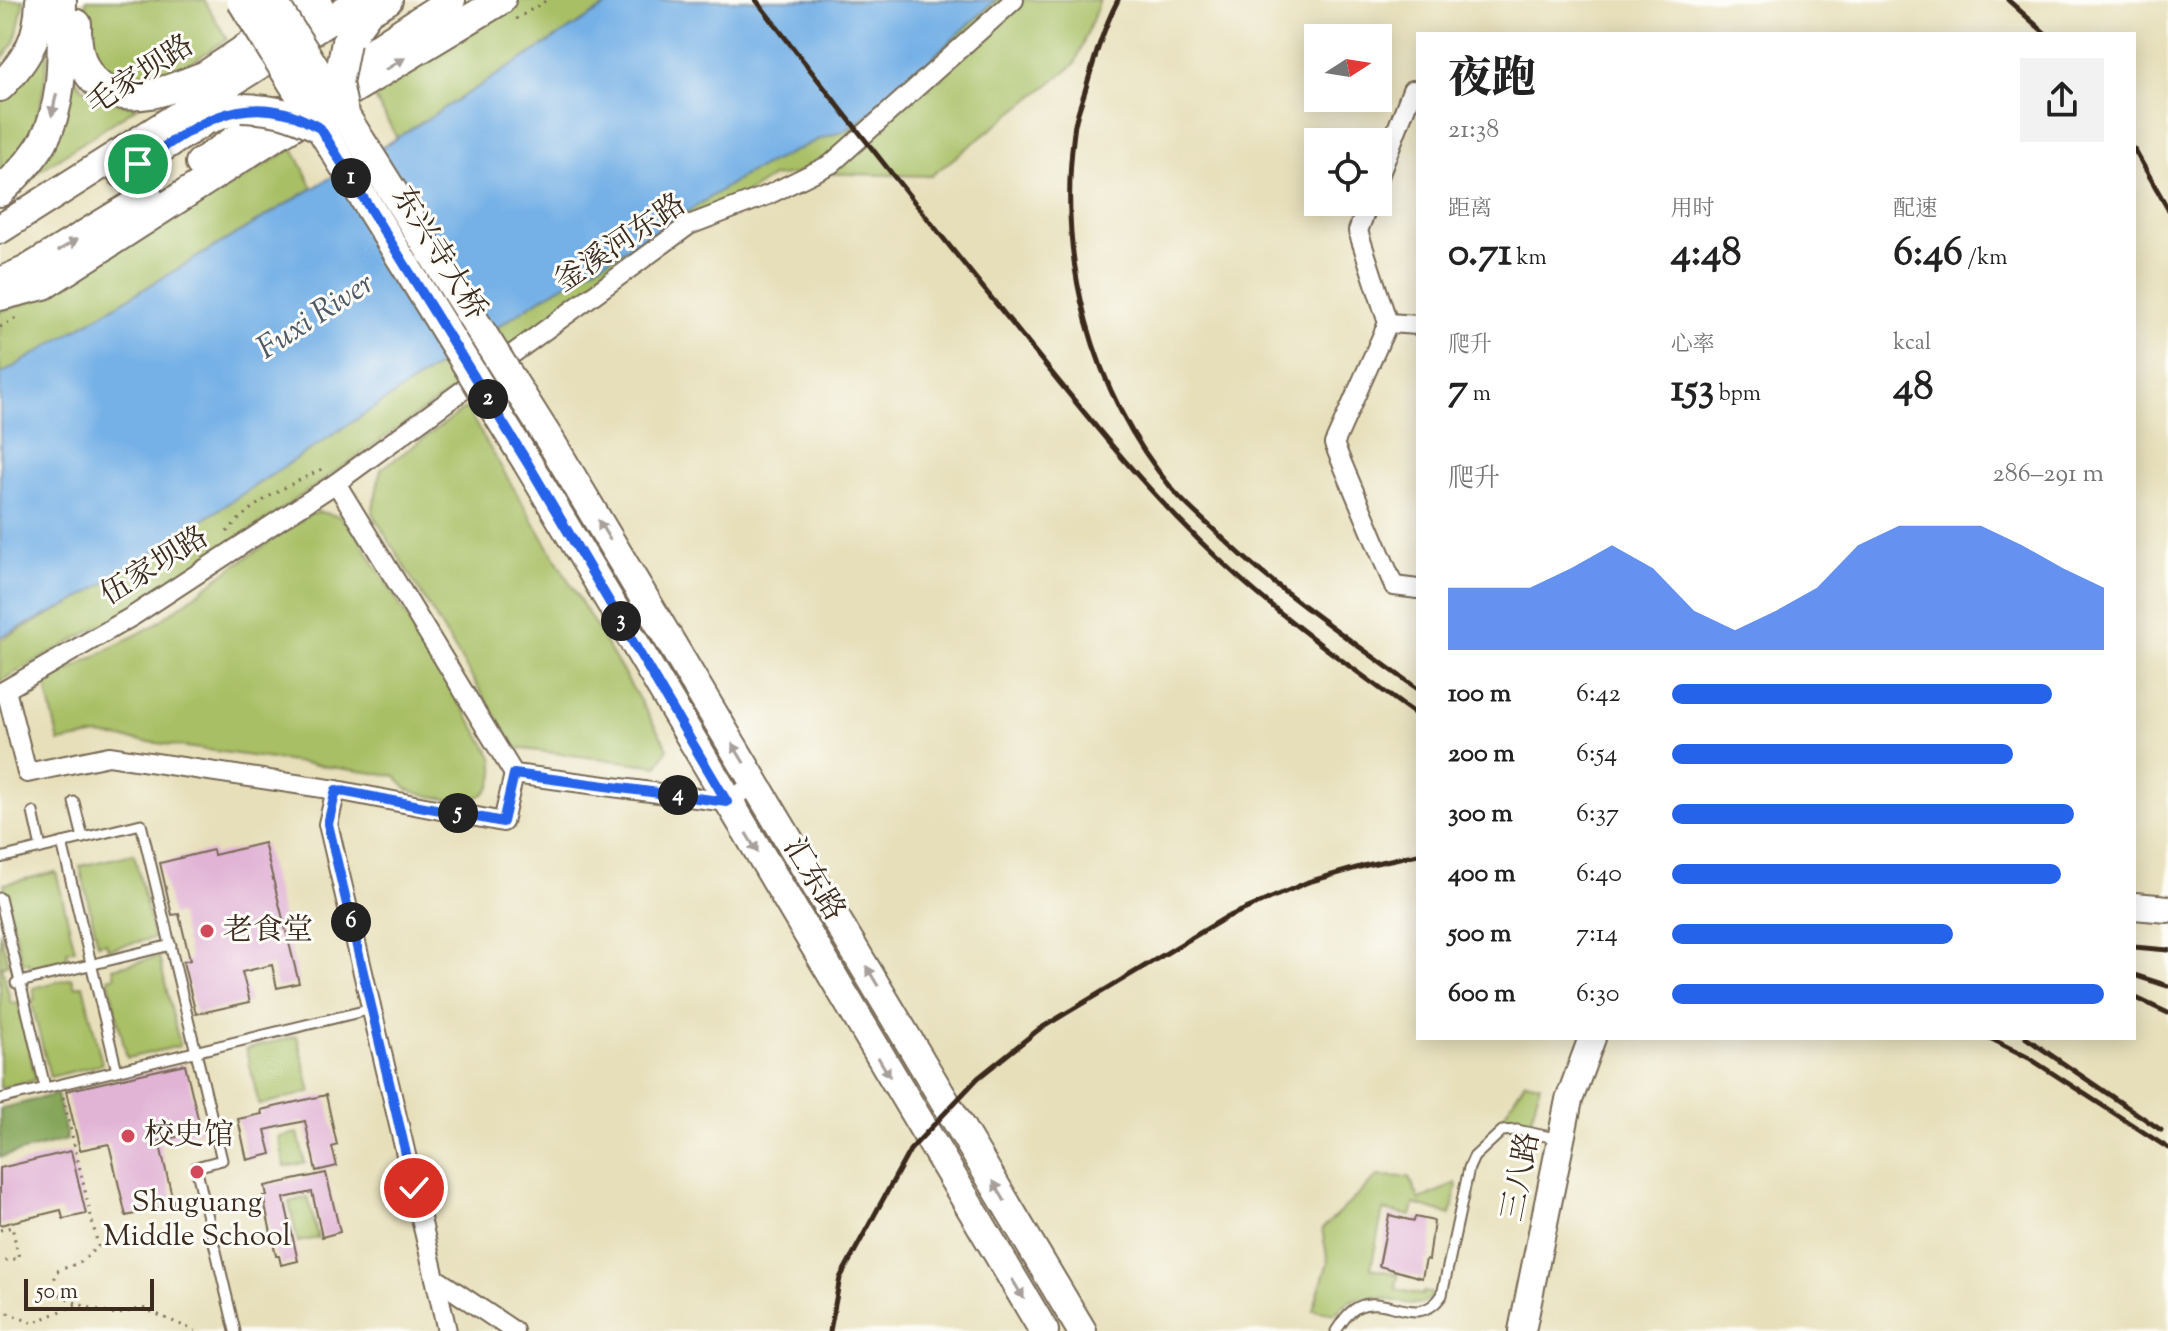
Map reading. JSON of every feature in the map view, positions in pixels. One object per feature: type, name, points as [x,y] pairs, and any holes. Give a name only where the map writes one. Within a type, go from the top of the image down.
[{"type":"main road","points":[[0,87],[19,68],[35,40],[40,0]]},
{"type":"main road","points":[[0,192],[21,171],[44,139],[54,113],[61,68],[62,0]]},
{"type":"main road","points":[[78,0],[77,42],[81,63],[90,80],[109,90],[133,96],[154,94],[204,76]]},
{"type":"main road","name":"东兴寺大桥","points":[[241,0],[333,122],[551,442]]},
{"type":"main road","name":"东兴寺大桥","points":[[272,0],[333,122],[527,462]]},
{"type":"main road","name":"毛家坝路","points":[[0,208],[318,0]]},
{"type":"main road","points":[[0,229],[361,0]]},
{"type":"main road","points":[[0,251],[206,120],[241,108],[333,122],[346,42],[369,11],[388,0]]},
{"type":"main road","points":[[0,282],[27,270],[155,192],[451,0]]},
{"type":"main road","points":[[0,296],[44,285],[269,140],[501,0]]},
{"type":"main road","name":"汇东路","points":[[551,442],[1082,1331]]},
{"type":"main road","name":"汇东路","points":[[527,462],[1044,1331]]},
{"type":"main road","points":[[2136,906],[2168,909]]},
{"type":"main road","name":"三八路","points":[[1522,1331],[1569,1100],[1591,1040]]},
{"type":"main road","points":[[1055,1287],[1099,1331]]},
{"type":"street","name":"釜溪河东路","points":[[336,483],[689,225],[768,195],[831,164],[1014,0]]},
{"type":"street","points":[[1392,142],[1412,90]]},
{"type":"street","points":[[1364,216],[1358,231],[1388,323],[1334,444],[1394,586],[1416,589]]},
{"type":"street","points":[[1388,323],[1416,325]]},
{"type":"street","name":"伍家坝路","points":[[3,691],[133,616],[336,483]]},
{"type":"street","points":[[3,691],[27,773],[109,756],[336,790],[503,822],[514,774],[336,483]]},
{"type":"street","points":[[514,774],[727,802],[756,783]]},
{"type":"street","points":[[336,790],[328,824],[447,1331]]},
{"type":"street","points":[[435,1278],[514,1331]]},
{"type":"lane","points":[[74,802],[83,838]]},
{"type":"lane","points":[[33,812],[41,848]]},
{"type":"lane","points":[[0,858],[141,824],[222,1160],[196,1167],[235,1331]]},
{"type":"lane","points":[[62,843],[117,1071]]},
{"type":"lane","points":[[0,898],[45,1087]]},
{"type":"lane","points":[[16,983],[171,945]]},
{"type":"lane","points":[[0,1099],[372,1009]]},
{"type":"lane","points":[[1336,1331],[1351,1312],[1365,1304],[1418,1312],[1436,1303],[1443,1289],[1471,1162],[1498,1134],[1512,1129],[1562,1139]]},
{"type":"path","points":[[60,1084],[98,1246],[81,1262],[57,1271],[51,1290],[78,1304],[115,1315],[143,1308],[195,1331]]},
{"type":"path","points":[[0,1230],[12,1227],[19,1258],[0,1262]]},
{"type":"path","points":[[0,1310],[33,1323],[78,1304]]},
{"type":"green space","points":[[0,0],[24,0],[15,42],[0,61]]},
{"type":"green space","points":[[86,0],[204,0],[227,39],[168,78],[127,87],[102,74],[85,37]]},
{"type":"green space","points":[[497,0],[616,0],[397,138],[370,89]]},
{"type":"green space","points":[[996,0],[1100,0],[1075,64],[931,176],[804,173],[772,177],[518,339],[450,392],[168,588],[0,681],[0,640],[72,603],[131,567],[543,297],[664,227],[746,174],[817,140],[847,130],[901,91],[935,55]]},
{"type":"green space","points":[[49,31],[46,74],[38,110],[24,144],[0,180],[0,99]]},
{"type":"green space","points":[[69,68],[89,93],[137,107],[24,181]]},
{"type":"green space","points":[[293,148],[313,188],[0,375],[0,311],[30,302],[71,270],[135,244]]},
{"type":"green space","points":[[466,408],[668,748],[658,766],[515,748],[372,513],[381,469]]},
{"type":"green space","points":[[319,512],[339,516],[355,532],[493,757],[492,781],[482,795],[453,800],[408,789],[396,776],[98,735],[59,742],[44,678],[62,674],[153,626],[234,566],[311,514]]},
{"type":"green space","points":[[134,854],[154,938],[108,949],[106,942],[98,944],[80,866]]},
{"type":"green space","points":[[56,872],[75,949],[67,951],[68,959],[30,968],[28,962],[22,963],[4,884]]},
{"type":"green space","points":[[0,930],[8,964],[2,966],[11,1004],[18,1003],[36,1080],[0,1088]]},
{"type":"green space","points":[[159,957],[180,1046],[127,1058],[108,978],[115,976],[113,968]]},
{"type":"green space","points":[[72,978],[75,987],[83,985],[102,1064],[50,1077],[31,1000],[35,999],[33,988]]},
{"type":"green space","points":[[297,1036],[311,1092],[259,1105],[246,1049]]},
{"type":"green space","points":[[1525,1081],[1540,1084],[1530,1125],[1510,1121],[1496,1127]]},
{"type":"green space","points":[[57,1094],[67,1140],[0,1157],[0,1109]]},
{"type":"green space","points":[[298,1133],[305,1163],[285,1167],[279,1137]]},
{"type":"green space","points":[[1378,1176],[1409,1177],[1420,1200],[1456,1183],[1451,1215],[1414,1204],[1411,1216],[1383,1210],[1371,1268],[1398,1274],[1396,1289],[1422,1295],[1423,1292],[1434,1294],[1425,1302],[1414,1304],[1362,1297],[1348,1302],[1335,1314],[1313,1310],[1328,1262],[1322,1229]]},
{"type":"green space","points":[[308,1197],[318,1238],[298,1242],[289,1202]]},
{"type":"water","name":"Fuxi River","points":[[616,0],[996,0],[901,90],[847,130],[817,140],[746,174],[664,227],[543,297],[131,567],[72,603],[0,637],[0,375],[397,138]]},
{"type":"building","points":[[264,843],[299,983],[277,988],[272,965],[242,972],[250,1002],[196,1014],[183,962],[190,960],[179,914],[172,915],[160,863],[213,850],[214,855]]},
{"type":"building","name":"校史馆","points":[[185,1064],[201,1131],[159,1141],[174,1205],[126,1216],[109,1144],[80,1150],[66,1091]]},
{"type":"building","points":[[326,1095],[337,1145],[332,1147],[337,1166],[316,1171],[305,1121],[265,1130],[271,1154],[247,1160],[238,1119],[262,1114],[261,1110]]},
{"type":"building","points":[[71,1151],[86,1214],[63,1219],[61,1210],[0,1225],[0,1168]]},
{"type":"building","points":[[326,1173],[340,1232],[322,1237],[312,1192],[284,1198],[298,1261],[281,1265],[279,1256],[276,1256],[263,1196],[267,1196],[265,1186]]},
{"type":"building","points":[[1389,1215],[1414,1221],[1415,1217],[1434,1221],[1429,1260],[1426,1259],[1422,1278],[1379,1266]]},
{"type":"railway","points":[[756,0],[949,246],[1148,487],[1206,547],[1258,594],[1416,715]]},
{"type":"railway","points":[[1118,0],[1099,45],[1077,116],[1070,180],[1076,275],[1086,322],[1101,367],[1145,451],[1182,500],[1286,592],[1416,688]]},
{"type":"railway","points":[[2008,0],[2044,32]]},
{"type":"railway","points":[[2136,153],[2168,209]]},
{"type":"railway","points":[[830,1331],[840,1278],[910,1150],[978,1078],[1038,1030],[1225,918],[1308,882],[1416,854]]},
{"type":"railway","points":[[2136,947],[2168,950]]},
{"type":"railway","points":[[2136,976],[2168,986]]},
{"type":"railway","points":[[2136,998],[2168,1013]]},
{"type":"railway","points":[[1994,1040],[2029,1058],[2168,1148]]},
{"type":"railway","points":[[2029,1040],[2161,1130]]},
{"type":"place","name":"老食堂","points":[[207,931]]},
{"type":"place","name":"校史馆","points":[[128,1136]]},
{"type":"place","name":"Shuguang Middle School","points":[[197,1172]]},
{"type":"route","points":[[138,164],[206,120],[241,108],[289,113],[320,128],[527,462],[727,802],[514,774],[503,822],[336,790],[328,824],[414,1188]]}]
